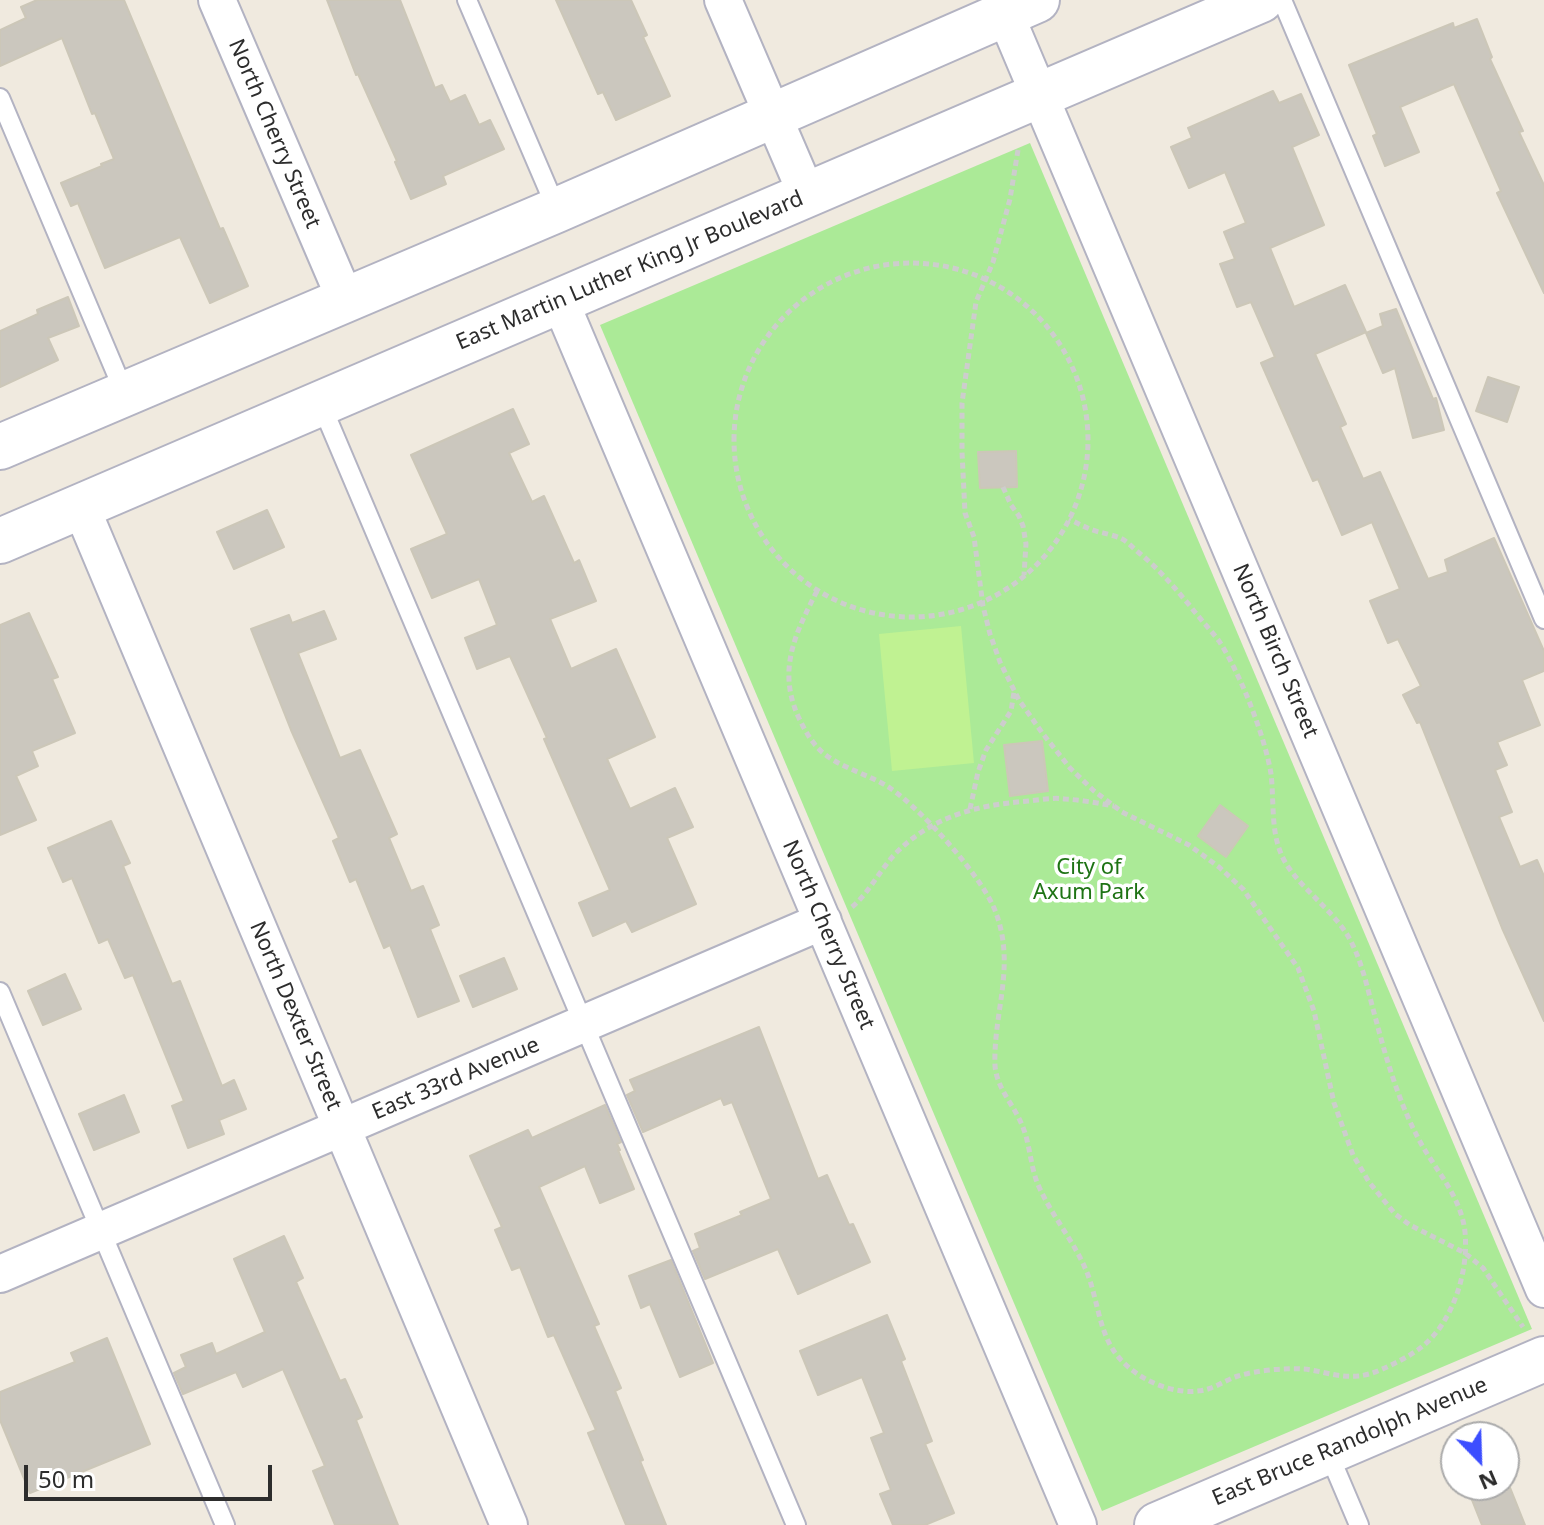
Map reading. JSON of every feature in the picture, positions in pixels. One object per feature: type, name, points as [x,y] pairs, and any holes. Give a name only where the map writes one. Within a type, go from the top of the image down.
[{"type":"main road","name":"East Martin Luther King Jr Boulevard","points":[[0,541],[1261,0]]},
{"type":"main road","points":[[0,447],[125,394],[339,284],[557,210],[1001,12]]},
{"type":"main road","name":"East Bruce Randolph Avenue","points":[[1157,1525],[1328,1452],[1534,1344]]},
{"type":"street","name":"North Cherry Street","points":[[217,0],[339,284]]},
{"type":"street","points":[[723,0],[807,195]]},
{"type":"street","name":"North Birch Street","points":[[1001,12],[1040,94],[1544,1289]]},
{"type":"street","name":"North Cherry Street","points":[[560,301],[1078,1525]]},
{"type":"street","name":"North Dexter Street","points":[[81,507],[509,1525]]},
{"type":"street","name":"East 33rd Avenue","points":[[0,1274],[823,921]]},
{"type":"lane","points":[[467,0],[557,210]]},
{"type":"lane","points":[[1282,0],[1544,619]]},
{"type":"lane","points":[[0,98],[125,394]]},
{"type":"lane","points":[[321,404],[796,1525]]},
{"type":"lane","points":[[0,992],[225,1525]]},
{"type":"lane","points":[[1328,1452],[1359,1525]]},
{"type":"path","points":[[1018,150],[1010,199],[976,302],[962,415],[965,513],[974,537],[982,602],[1000,662],[1043,734],[1070,768],[1094,791],[1122,812],[1189,845],[1243,889],[1298,968],[1321,1035],[1334,1103],[1353,1155],[1369,1182],[1395,1214],[1465,1253],[1483,1268],[1534,1344]]},
{"type":"path","points":[[917,263],[948,266],[986,279],[1028,306],[1049,328],[1076,374],[1086,404],[1089,442],[1085,475],[1069,519],[1056,543],[1024,576],[982,602],[927,617],[868,612],[843,604],[817,591],[792,572],[770,548],[751,516],[739,482],[734,451],[735,415],[743,382],[772,330],[799,303],[826,284],[851,273],[881,265],[917,263]]},
{"type":"path","points":[[1003,487],[1023,526],[1026,544],[1024,576]]},
{"type":"path","points":[[817,591],[791,647],[789,686],[793,704],[811,740],[822,752],[894,791],[932,826],[980,881],[994,906],[1000,923],[1005,960],[996,1075],[1022,1123],[1033,1173],[1042,1193],[1088,1275],[1113,1350],[1127,1368],[1142,1378],[1188,1391],[1207,1389],[1248,1373],[1275,1370],[1303,1369],[1340,1376],[1363,1376],[1385,1368],[1424,1346],[1450,1311],[1460,1288],[1465,1253],[1460,1207],[1416,1134],[1403,1105],[1357,955],[1348,935],[1286,863],[1278,848],[1269,765],[1262,736],[1227,655],[1216,637],[1157,567],[1120,538],[1069,519]]},
{"type":"path","points":[[970,809],[986,750],[1011,711],[1014,690]]},
{"type":"path","points":[[823,921],[853,906],[863,897],[896,853],[913,838],[970,809],[1062,798],[1115,806]]},
{"type":"green space","name":"City of Axum Park","points":[[1030,143],[1532,1329],[1102,1511],[600,325]]},
{"type":"green space","points":[[961,626],[974,763],[892,771],[879,634]]},
{"type":"building","points":[[37,0],[124,0],[220,229],[223,228],[248,286],[210,303],[180,237],[105,268],[78,203],[71,206],[61,183],[114,159],[95,113],[92,114],[62,38],[0,66],[0,30],[26,18],[21,7]]},
{"type":"building","points":[[327,0],[400,0],[435,88],[442,85],[450,102],[465,95],[479,125],[490,120],[504,149],[443,176],[446,184],[411,199],[397,161],[356,75]]},
{"type":"building","points":[[556,0],[631,0],[647,35],[643,37],[670,96],[616,120],[603,92],[598,94]]},
{"type":"building","points":[[1477,19],[1492,57],[1490,59],[1523,131],[1519,132],[1544,185],[1544,293],[1497,193],[1501,191],[1454,84],[1400,107],[1419,152],[1385,166],[1373,136],[1377,134],[1349,65],[1453,23],[1454,28]]},
{"type":"building","points":[[1273,91],[1279,103],[1301,94],[1319,135],[1292,147],[1324,225],[1270,248],[1294,307],[1345,285],[1366,332],[1315,354],[1346,424],[1340,427],[1363,479],[1380,472],[1428,579],[1448,572],[1445,560],[1494,538],[1544,651],[1544,671],[1522,680],[1540,725],[1497,742],[1507,765],[1495,770],[1512,812],[1499,817],[1520,867],[1537,860],[1544,876],[1544,1021],[1502,928],[1420,722],[1417,723],[1403,695],[1421,686],[1398,639],[1388,643],[1370,601],[1400,589],[1372,522],[1342,535],[1318,479],[1313,481],[1261,363],[1275,357],[1251,302],[1237,307],[1220,264],[1235,259],[1224,232],[1246,223],[1225,172],[1189,188],[1171,147],[1192,138],[1188,128]]},
{"type":"building","points":[[68,297],[79,326],[48,338],[58,360],[0,387],[0,331]]},
{"type":"building","points":[[1396,309],[1433,399],[1436,398],[1444,430],[1413,438],[1395,368],[1383,373],[1366,333],[1383,326],[1380,314]]},
{"type":"building","points":[[1488,377],[1519,387],[1507,422],[1476,411]]},
{"type":"building","points":[[513,409],[529,444],[509,453],[532,502],[544,496],[574,563],[579,560],[596,601],[550,619],[571,669],[616,649],[655,737],[607,759],[630,809],[675,788],[693,827],[667,838],[696,904],[632,932],[626,921],[593,936],[579,903],[610,890],[544,739],[547,738],[510,656],[477,669],[465,638],[497,625],[479,579],[432,598],[411,549],[447,534],[411,455]]},
{"type":"building","points":[[1016,451],[1017,487],[980,488],[978,452]]},
{"type":"building","points":[[267,510],[284,547],[234,569],[217,532]]},
{"type":"building","points":[[324,611],[336,639],[298,653],[340,758],[360,750],[397,834],[389,838],[411,891],[423,886],[439,925],[430,929],[459,1001],[418,1017],[390,945],[384,948],[356,879],[350,882],[333,841],[339,838],[251,629],[289,615],[292,623]]},
{"type":"building","points":[[29,613],[58,677],[52,679],[75,733],[32,751],[38,766],[16,776],[36,820],[0,835],[0,625]]},
{"type":"building","points":[[1042,741],[1048,791],[1010,796],[1004,745]]},
{"type":"building","points":[[1220,805],[1248,826],[1226,857],[1198,836]]},
{"type":"building","points":[[111,821],[130,863],[123,866],[172,984],[180,981],[222,1086],[234,1080],[246,1109],[219,1120],[224,1134],[188,1148],[172,1106],[184,1101],[133,975],[125,978],[108,939],[99,943],[72,878],[63,882],[48,848]]},
{"type":"building","points":[[504,958],[517,989],[473,1007],[460,976]]},
{"type":"building","points":[[65,974],[81,1009],[43,1025],[28,991]]},
{"type":"building","points":[[759,1027],[818,1179],[827,1175],[849,1225],[853,1224],[870,1262],[798,1294],[778,1249],[705,1279],[693,1251],[700,1248],[695,1234],[742,1215],[740,1212],[771,1199],[732,1102],[724,1105],[721,1098],[643,1132],[627,1095],[635,1091],[630,1080]]},
{"type":"building","points":[[124,1095],[139,1132],[94,1150],[79,1114]]},
{"type":"building","points":[[605,1105],[621,1142],[617,1144],[618,1150],[634,1189],[600,1203],[585,1166],[539,1187],[599,1324],[594,1326],[621,1388],[615,1391],[666,1525],[626,1525],[588,1433],[596,1430],[554,1335],[548,1337],[520,1267],[512,1270],[495,1230],[502,1227],[470,1156],[528,1130],[532,1138]]},
{"type":"building","points":[[284,1236],[303,1278],[296,1282],[340,1381],[345,1379],[362,1417],[356,1420],[398,1525],[335,1525],[313,1471],[325,1466],[283,1369],[243,1387],[236,1372],[183,1394],[174,1373],[186,1367],[181,1355],[212,1343],[216,1354],[265,1332],[234,1259]]},
{"type":"building","points":[[671,1260],[713,1363],[680,1377],[650,1304],[641,1308],[629,1276]]},
{"type":"building","points":[[887,1315],[932,1441],[925,1444],[954,1513],[925,1525],[893,1525],[880,1494],[891,1490],[871,1438],[884,1433],[862,1377],[818,1395],[800,1351]]},
{"type":"building","points":[[107,1338],[150,1444],[30,1493],[0,1420],[0,1392],[75,1362],[71,1353]]},
{"type":"building","points":[[1472,1501],[1515,1501],[1525,1525],[1482,1525]]}]
